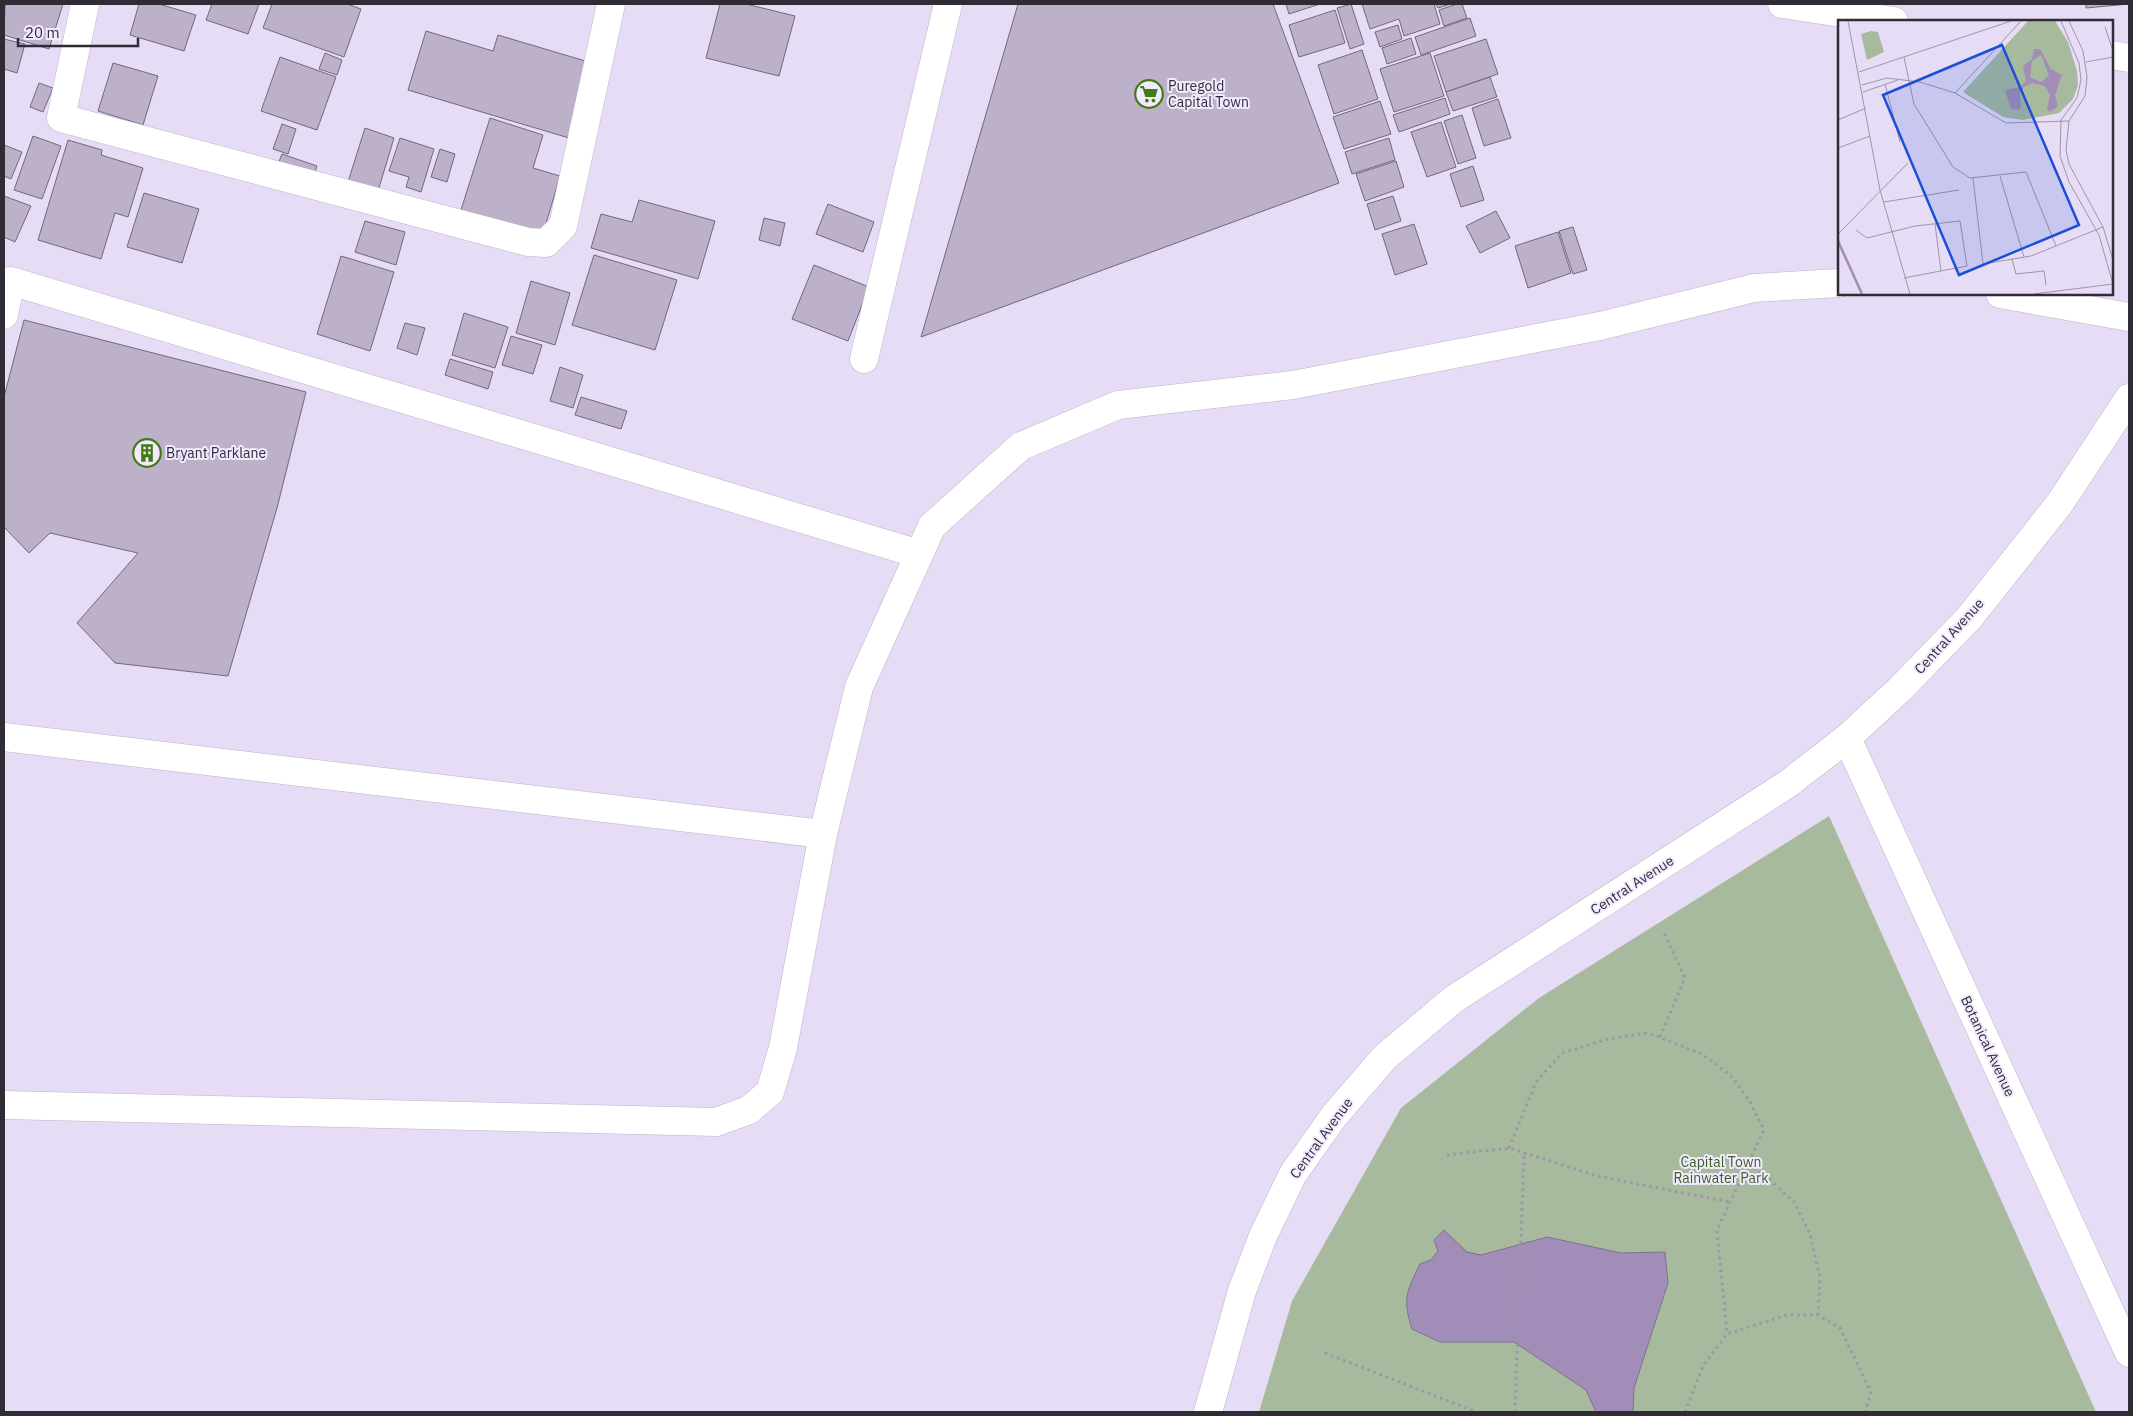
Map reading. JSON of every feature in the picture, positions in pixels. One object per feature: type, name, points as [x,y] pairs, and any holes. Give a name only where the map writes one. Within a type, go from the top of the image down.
[{"type":"street","points":[[86,4],[61,118],[528,242],[546,243],[563,226],[611,4]]},
{"type":"street","points":[[864,359],[948,4]]},
{"type":"street","points":[[1782,4],[1887,20]]},
{"type":"street","points":[[2113,55],[2129,58]]},
{"type":"street","points":[[4,315],[11,281],[919,554]]},
{"type":"street","points":[[4,1105],[716,1122],[749,1110],[770,1092],[783,1048],[823,834],[859,687],[932,526],[1021,446],[1118,405],[1293,385],[1600,326],[1754,288],[1838,283]]},
{"type":"street","points":[[2006,295],[2129,317]]},
{"type":"street","name":"Central Avenue","points":[[1208,1412],[1242,1291],[1263,1236],[1293,1174],[1334,1116],[1385,1057],[1454,998],[1789,784],[1847,738],[1900,689],[1969,618],[2060,503],[2129,398]]},
{"type":"street","points":[[4,737],[823,834]]},
{"type":"street","name":"Botanical Avenue","points":[[1847,738],[2129,1353]]},
{"type":"path","points":[[1660,1037],[1685,978],[1664,933]]},
{"type":"path","points":[[1509,1148],[1536,1082],[1562,1053],[1608,1038],[1648,1033],[1702,1054],[1731,1076],[1749,1100],[1764,1130],[1717,1230],[1727,1334]]},
{"type":"path","points":[[1447,1155],[1509,1148],[1597,1176],[1730,1202]]},
{"type":"path","points":[[1515,1412],[1524,1152]]},
{"type":"path","points":[[1748,1164],[1769,1179],[1794,1202],[1810,1234],[1820,1276],[1818,1315]]},
{"type":"path","points":[[1685,1412],[1703,1366],[1727,1334],[1787,1315],[1818,1315],[1840,1328],[1871,1392],[1865,1412]]},
{"type":"path","points":[[1324,1353],[1477,1412]]},
{"type":"green space","name":"Capital Town Rainwater Park","points":[[1829,816],[2096,1412],[1259,1412],[1292,1301],[1401,1108],[1539,998]]},
{"type":"shaded area","points":[[1444,1230],[1467,1252],[1481,1255],[1547,1237],[1621,1253],[1665,1252],[1668,1283],[1634,1388],[1633,1412],[1596,1412],[1586,1390],[1514,1342],[1440,1342],[1412,1329],[1407,1310],[1409,1288],[1420,1264],[1431,1260],[1438,1251],[1434,1240]]},
{"type":"building","points":[[5,4],[63,4],[49,49],[4,35]]},
{"type":"building","points":[[139,4],[159,4],[196,15],[184,51],[130,35]]},
{"type":"building","points":[[212,4],[259,4],[248,34],[206,20]]},
{"type":"building","points":[[272,4],[347,4],[361,9],[344,57],[263,28]]},
{"type":"building","points":[[720,4],[746,4],[795,16],[779,76],[706,58]]},
{"type":"building","name":"Puregold Capital Town","points":[[1018,4],[1273,4],[1339,183],[921,337]]},
{"type":"building","points":[[1286,4],[1320,4],[1289,14]]},
{"type":"building","points":[[1351,4],[1364,44],[1350,49],[1337,8]]},
{"type":"building","points":[[1362,4],[1434,4],[1440,24],[1404,36],[1399,19],[1370,29]]},
{"type":"building","points":[[1436,4],[1451,4],[1438,8]]},
{"type":"building","points":[[1462,4],[1467,18],[1444,26],[1439,10]]},
{"type":"building","points":[[2086,4],[2129,4],[2086,8]]},
{"type":"building","points":[[1335,10],[1345,43],[1299,57],[1289,25]]},
{"type":"building","points":[[1470,18],[1476,36],[1421,55],[1415,37]]},
{"type":"building","points":[[1398,25],[1402,39],[1380,47],[1375,32]]},
{"type":"building","points":[[426,31],[493,51],[498,35],[592,63],[569,138],[408,90]]},
{"type":"building","points":[[1411,38],[1416,54],[1387,64],[1382,48]]},
{"type":"building","points":[[4,39],[25,44],[17,73],[4,69]]},
{"type":"building","points":[[1486,39],[1498,74],[1446,92],[1434,56]]},
{"type":"building","points":[[1362,50],[1378,99],[1334,114],[1318,65]]},
{"type":"building","points":[[325,53],[342,60],[337,75],[319,69]]},
{"type":"building","points":[[1430,53],[1444,96],[1394,112],[1380,69]]},
{"type":"building","points":[[280,57],[336,77],[317,130],[261,111]]},
{"type":"building","points":[[113,63],[158,76],[143,125],[98,111]]},
{"type":"building","points":[[1490,77],[1497,97],[1453,111],[1446,92]]},
{"type":"building","points":[[39,83],[53,88],[43,112],[30,107]]},
{"type":"building","points":[[1445,98],[1450,114],[1399,132],[1393,115]]},
{"type":"building","points":[[1498,99],[1511,138],[1484,146],[1472,108]]},
{"type":"building","points":[[1380,101],[1391,134],[1344,149],[1333,117]]},
{"type":"building","points":[[1462,115],[1476,158],[1458,164],[1444,121]]},
{"type":"building","points":[[490,118],[543,135],[533,168],[560,176],[542,237],[460,213]]},
{"type":"building","points":[[1441,122],[1456,167],[1427,177],[1411,132]]},
{"type":"building","points":[[282,124],[296,129],[288,154],[273,149]]},
{"type":"building","points":[[365,128],[394,138],[378,191],[348,182]]},
{"type":"building","points":[[33,136],[61,146],[42,199],[14,190]]},
{"type":"building","points":[[400,138],[434,149],[421,192],[406,187],[409,177],[389,171]]},
{"type":"building","points":[[1389,138],[1395,160],[1352,174],[1345,152]]},
{"type":"building","points":[[68,140],[102,150],[101,155],[143,168],[128,217],[115,213],[101,259],[38,240]]},
{"type":"building","points":[[4,145],[22,152],[11,179],[4,176]]},
{"type":"building","points":[[440,149],[455,154],[447,182],[431,177]]},
{"type":"building","points":[[282,154],[317,166],[312,182],[276,169]]},
{"type":"building","points":[[1396,161],[1404,187],[1365,201],[1356,174]]},
{"type":"building","points":[[1473,166],[1484,200],[1461,207],[1450,174]]},
{"type":"building","points":[[144,193],[199,209],[182,263],[127,247]]},
{"type":"building","points":[[4,196],[31,206],[15,242],[4,237]]},
{"type":"building","points":[[1393,196],[1401,221],[1375,230],[1367,204]]},
{"type":"building","points":[[639,200],[715,221],[698,279],[591,248],[601,214],[632,222]]},
{"type":"building","points":[[828,204],[874,222],[863,252],[816,234]]},
{"type":"building","points":[[1496,211],[1510,238],[1480,253],[1466,226]]},
{"type":"building","points":[[764,218],[785,223],[780,246],[759,240]]},
{"type":"building","points":[[365,221],[405,232],[396,265],[355,252]]},
{"type":"building","points":[[1414,224],[1427,264],[1395,275],[1382,234]]},
{"type":"building","points":[[1573,227],[1587,270],[1573,274],[1559,231]]},
{"type":"building","points":[[1558,232],[1571,273],[1528,288],[1515,246]]},
{"type":"building","points":[[594,255],[677,280],[655,350],[572,325]]},
{"type":"building","points":[[341,256],[394,272],[370,351],[317,334]]},
{"type":"building","points":[[814,265],[869,287],[848,341],[792,319]]},
{"type":"building","points":[[531,281],[570,293],[555,345],[516,333]]},
{"type":"building","points":[[464,313],[508,327],[495,368],[452,355]]},
{"type":"building","name":"Bryant Parklane","points":[[24,320],[306,392],[277,508],[228,676],[115,663],[77,623],[138,553],[50,533],[29,553],[4,527],[4,397]]},
{"type":"building","points":[[405,323],[425,328],[417,355],[397,348]]},
{"type":"building","points":[[511,336],[542,345],[533,374],[502,365]]},
{"type":"building","points":[[450,359],[493,372],[488,389],[445,375]]},
{"type":"building","points":[[560,367],[583,375],[573,408],[550,401]]},
{"type":"building","points":[[581,397],[627,411],[621,429],[575,415]]},
{"type":"place","name":"Puregold Capital Town","points":[[1149,94]]},
{"type":"place","name":"Bryant Parklane","points":[[147,453]]}]
